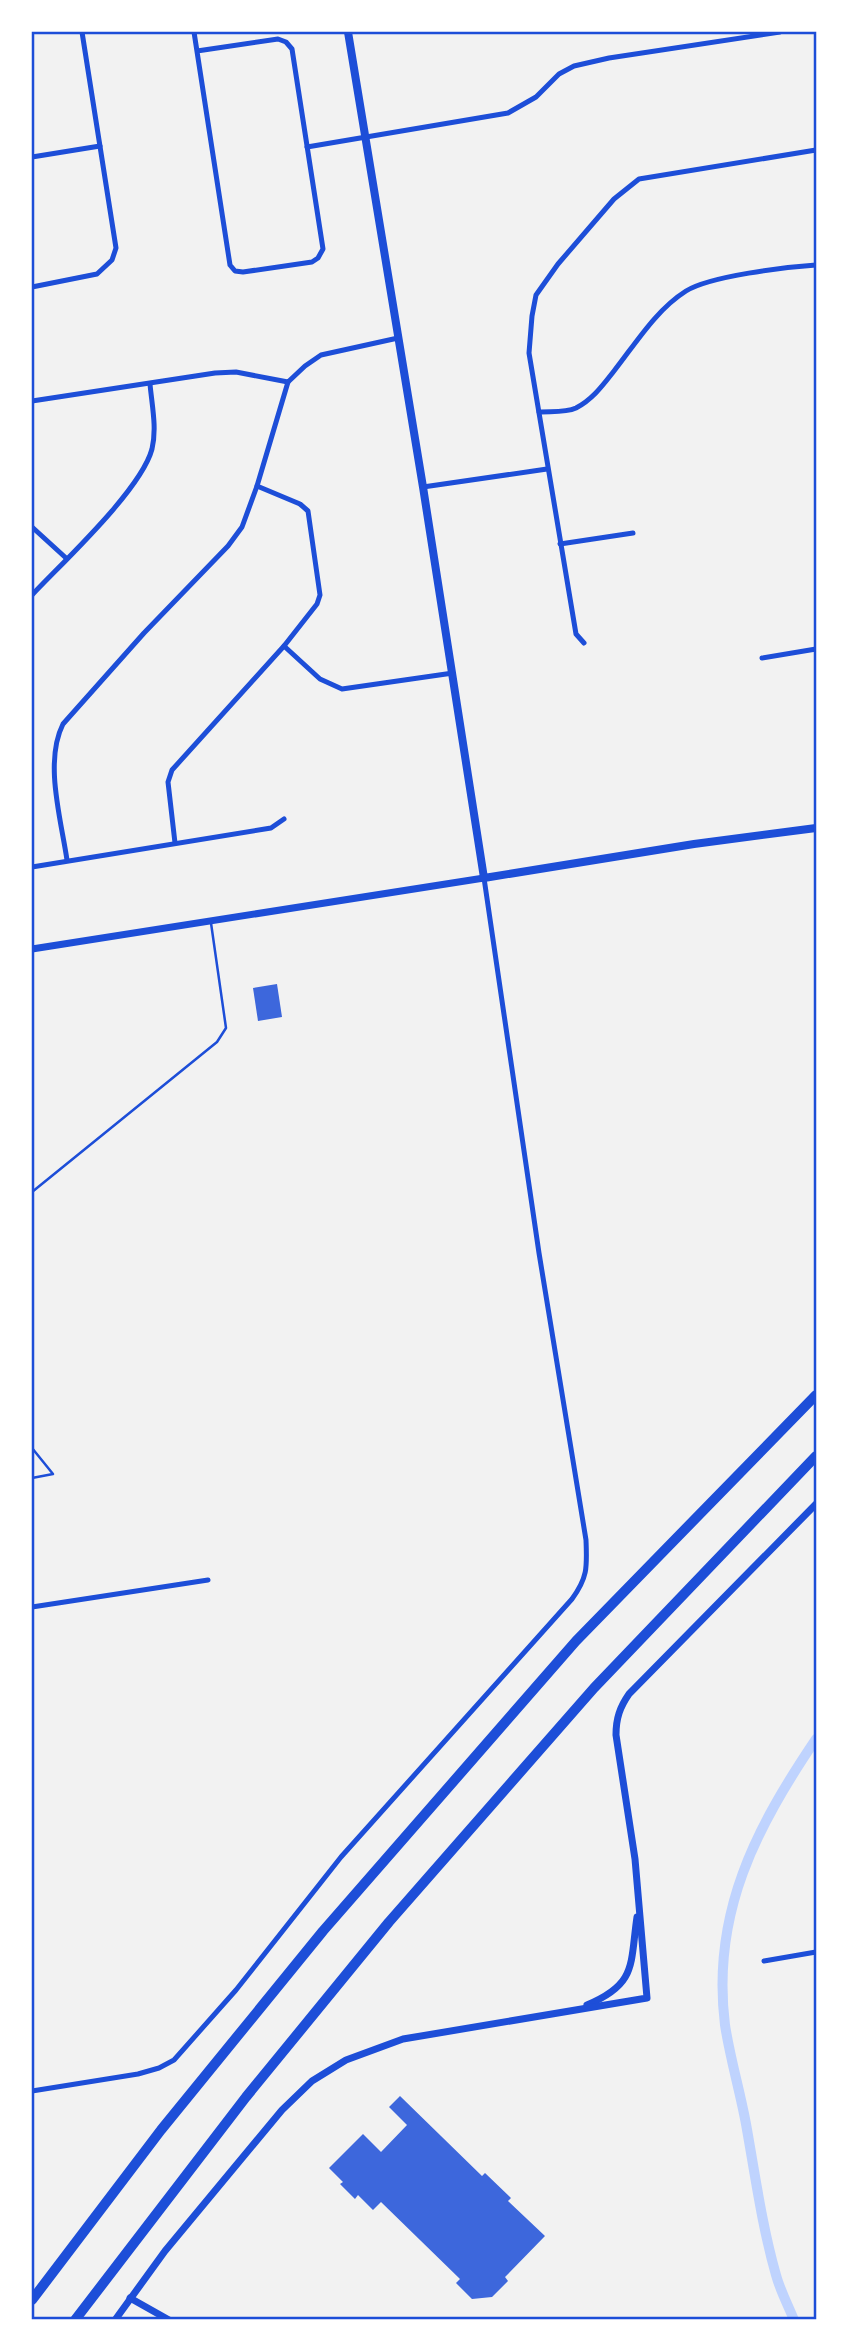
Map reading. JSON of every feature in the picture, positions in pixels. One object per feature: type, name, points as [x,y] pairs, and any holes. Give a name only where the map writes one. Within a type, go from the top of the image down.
[{"type":"highway","points":[[32,2300],[161,2130],[323,1931],[576,1641],[817,1395]]},
{"type":"highway","points":[[75,2319],[246,2097],[389,1922],[594,1688],[817,1456]]},
{"type":"main road","points":[[348,32],[424,487],[484,878],[680,846],[817,828]]},
{"type":"street","points":[[32,286],[97,274],[111,261],[116,248],[82,32]]},
{"type":"street","points":[[194,32],[230,265],[235,271],[243,272],[312,262],[323,249],[292,49],[278,38],[197,51]]},
{"type":"street","points":[[307,147],[508,113],[536,97],[559,74],[574,66],[609,58],[780,32]]},
{"type":"street","points":[[32,157],[100,146]]},
{"type":"street","points":[[584,643],[576,634],[529,353],[536,295],[558,264],[614,199],[639,179],[817,150]]},
{"type":"street","points":[[539,412],[567,411],[596,394],[649,326],[687,290],[708,280],[816,265]]},
{"type":"street","points":[[67,860],[54,755],[54,747],[63,724],[144,633],[228,546],[242,527],[288,382],[321,355],[398,338]]},
{"type":"street","points":[[32,401],[215,373],[236,372],[288,382]]},
{"type":"street","points":[[32,595],[120,500],[146,467],[155,425],[150,384]]},
{"type":"street","points":[[424,487],[547,469]]},
{"type":"street","points":[[175,843],[168,782],[172,770],[284,646],[317,604],[320,594],[308,511],[300,504],[257,486]]},
{"type":"street","points":[[32,527],[66,558]]},
{"type":"street","points":[[560,544],[634,533]]},
{"type":"street","points":[[284,646],[320,679],[342,689],[453,673]]},
{"type":"street","points":[[762,658],[817,649]]},
{"type":"street","points":[[32,867],[271,828],[284,819]]},
{"type":"street","points":[[32,948],[484,878],[539,1253],[586,1541],[587,1565],[585,1581],[572,1599],[341,1857],[236,1990],[174,2060],[138,2074],[32,2091]]},
{"type":"street","points":[[115,2319],[165,2251],[282,2110],[312,2081],[346,2060],[403,2039],[647,1998],[635,1859],[615,1735],[616,1720],[622,1704],[817,1504]]},
{"type":"street","points":[[32,1607],[208,1580]]},
{"type":"street","points":[[572,2011],[604,1998],[622,1984],[629,1969],[639,1902]]},
{"type":"street","points":[[764,1961],[817,1952]]},
{"type":"street","points":[[130,2298],[169,2319]]},
{"type":"lane","points":[[32,1192],[217,1042],[226,1028],[210,921]]},
{"type":"lane","points":[[32,1448],[52,1474],[32,1478]]},
{"type":"building","points":[[277,984],[282,1017],[258,1021],[253,988]]},
{"type":"building","points":[[400,2096],[482,2176],[485,2173],[511,2198],[508,2201],[545,2236],[505,2277],[508,2281],[492,2297],[472,2299],[456,2283],[460,2279],[381,2202],[373,2210],[358,2195],[355,2199],[329,2168],[363,2134],[381,2152],[407,2125],[389,2107]]},
{"type":"waterway","points":[[794,2320],[778,2281],[767,2238],[727,2037],[722,1984],[725,1946],[743,1873],[774,1805],[816,1739]]}]
